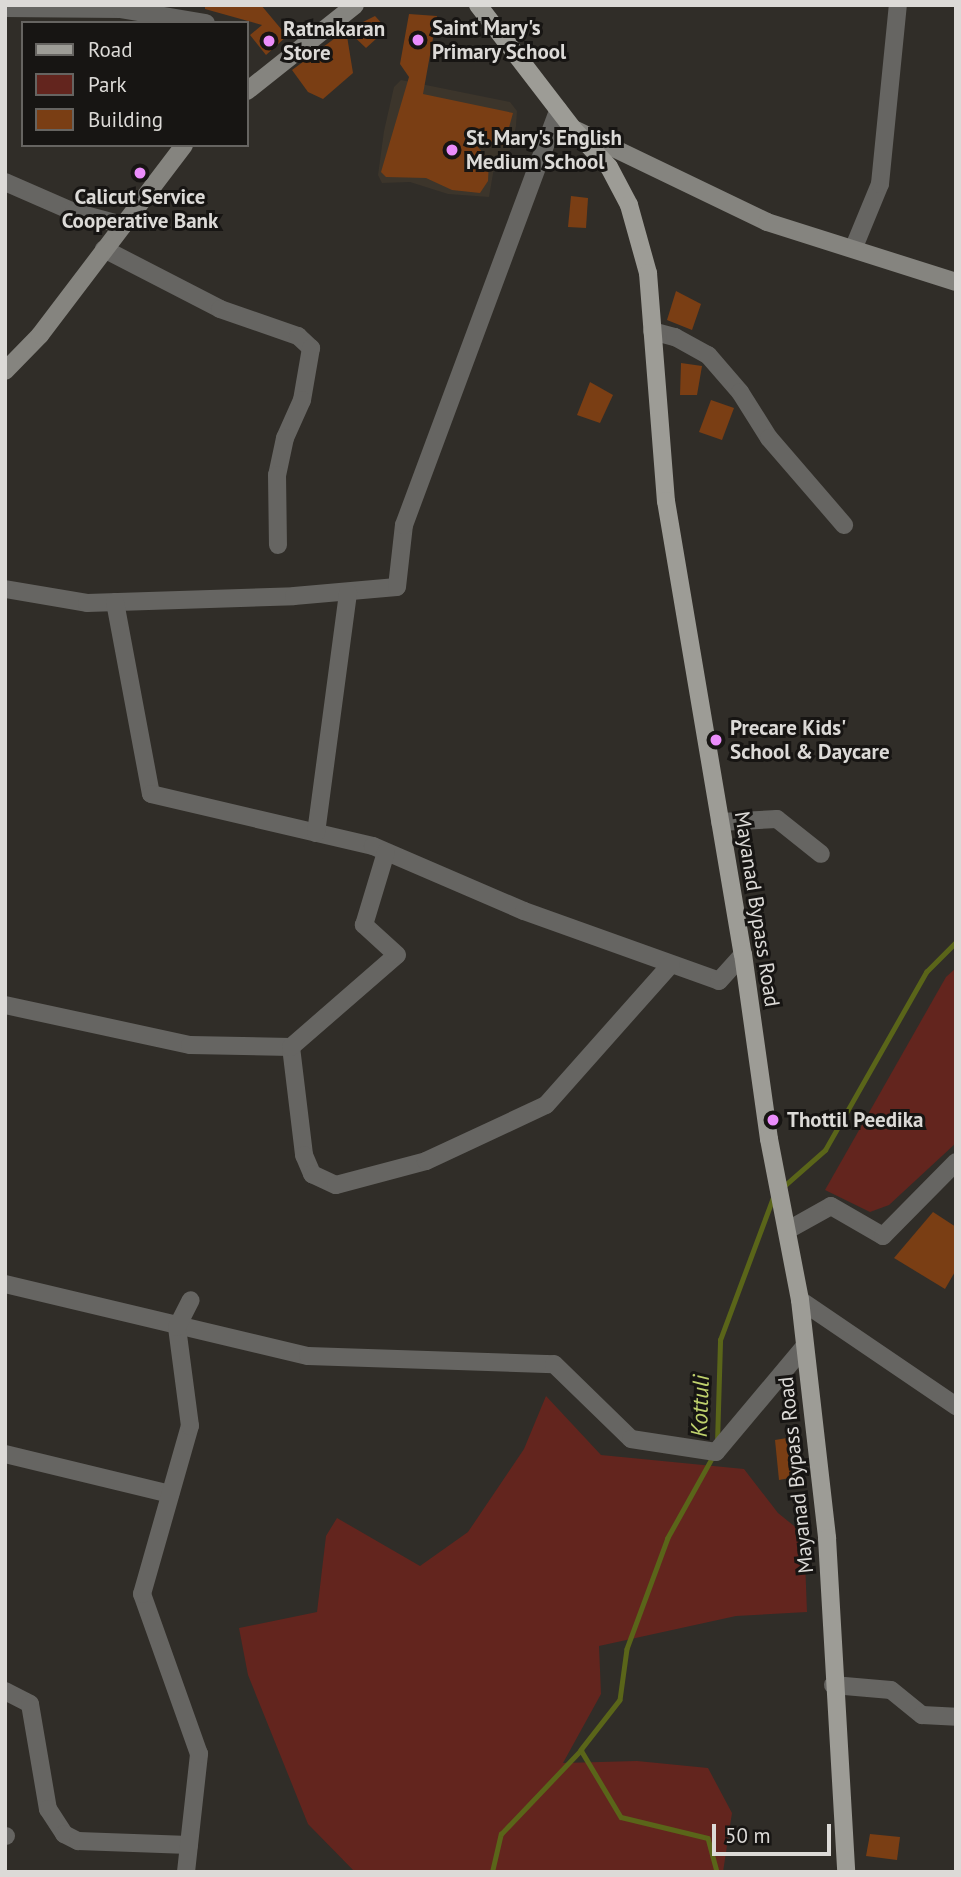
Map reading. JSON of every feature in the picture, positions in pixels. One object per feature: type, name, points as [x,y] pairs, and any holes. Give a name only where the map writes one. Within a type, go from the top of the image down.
[{"type":"main road","points":[[249,83],[355,5]]},
{"type":"main road","name":"Mayanad Bypass Road","points":[[478,5],[573,129],[595,152],[629,205],[648,273],[666,501],[743,954],[769,1139],[788,1228],[806,1346],[827,1538],[833,1685],[846,1872]]},
{"type":"main road","points":[[573,129],[767,222],[854,247],[956,282]]},
{"type":"main road","points":[[5,371],[40,335],[182,147]]},
{"type":"main road","points":[[595,152],[619,151]]},
{"type":"street","points":[[854,247],[880,184],[898,5]]},
{"type":"street","points":[[5,8],[121,7],[195,21]]},
{"type":"street","points":[[5,589],[87,603],[348,592],[397,587],[404,525],[558,110]]},
{"type":"street","points":[[5,182],[74,212],[123,225]]},
{"type":"street","points":[[104,249],[220,310],[290,333],[311,348],[302,400],[285,438],[277,475],[278,545]]},
{"type":"street","points":[[652,331],[675,337],[708,355],[740,392],[768,438],[844,525]]},
{"type":"street","points":[[316,833],[348,592]]},
{"type":"street","points":[[115,602],[151,794],[386,852],[524,911],[719,981],[743,954]]},
{"type":"street","points":[[720,822],[777,819],[821,854]]},
{"type":"street","points":[[5,1006],[190,1045],[291,1047],[397,955],[364,925],[386,852]]},
{"type":"street","points":[[291,1047],[304,1155],[312,1174],[336,1185],[426,1161],[546,1105],[671,964]]},
{"type":"street","points":[[788,1228],[831,1206],[883,1236],[956,1162]]},
{"type":"street","points":[[5,1284],[177,1327],[309,1356],[554,1364],[631,1439],[716,1452],[806,1346]]},
{"type":"street","points":[[186,1872],[199,1754],[142,1594],[190,1426],[177,1327],[191,1300]]},
{"type":"street","points":[[800,1300],[956,1406]]},
{"type":"street","points":[[5,1454],[170,1494]]},
{"type":"street","points":[[833,1685],[891,1690],[922,1715],[956,1717]]},
{"type":"street","points":[[5,1691],[30,1704],[48,1809],[64,1834],[78,1841],[189,1845]]},
{"type":"shaded area","points":[[401,80],[510,102],[517,111],[511,149],[495,162],[489,197],[448,194],[410,182],[382,183],[378,175],[384,131],[394,87]]},
{"type":"green space","points":[[956,968],[956,1143],[889,1205],[870,1212],[825,1190],[946,977]]},
{"type":"green space","points":[[546,1396],[601,1455],[744,1469],[778,1513],[804,1534],[807,1612],[736,1616],[599,1646],[601,1694],[563,1763],[637,1761],[708,1768],[732,1813],[723,1872],[355,1872],[308,1824],[248,1675],[239,1628],[317,1612],[326,1536],[337,1518],[420,1566],[468,1532],[524,1449]]},
{"type":"building","points":[[205,5],[261,5],[287,36],[266,55],[250,35],[262,25],[205,9]]},
{"type":"building","points":[[409,14],[437,16],[423,94],[513,113],[504,146],[468,134],[489,161],[488,181],[480,193],[452,190],[426,178],[386,177],[381,172],[409,77],[400,64]]},
{"type":"building","points":[[375,16],[387,29],[366,48],[347,30]]},
{"type":"building","points":[[346,30],[353,73],[323,99],[308,92],[292,70]]},
{"type":"building","points":[[571,196],[588,198],[586,228],[568,227]]},
{"type":"building","points":[[676,291],[701,304],[692,330],[667,320]]},
{"type":"building","points":[[681,363],[702,366],[697,395],[680,395]]},
{"type":"building","points":[[590,382],[613,395],[600,423],[577,415]]},
{"type":"building","points":[[711,400],[734,408],[722,440],[699,432]]},
{"type":"building","points":[[933,1212],[956,1227],[956,1270],[945,1289],[894,1258]]},
{"type":"building","points":[[799,1436],[801,1476],[779,1480],[775,1440]]},
{"type":"building","points":[[870,1834],[900,1837],[897,1860],[866,1856]]},
{"type":"waterway","name":"Kottuli","points":[[783,1187],[825,1150],[926,972],[956,942]]},
{"type":"waterway","name":"Kottuli","points":[[717,1443],[720,1340],[774,1195]]},
{"type":"waterway","name":"Kottuli","points":[[713,1457],[668,1538],[627,1649],[620,1700],[581,1750],[621,1817],[708,1838],[717,1872]]},
{"type":"waterway","points":[[492,1872],[501,1834],[581,1750]]},
{"type":"place","name":"Saint Mary's Primary School","points":[[418,40]]},
{"type":"place","name":"Ratnakaran Store","points":[[269,41]]},
{"type":"place","name":"St. Mary's English Medium School","points":[[452,150]]},
{"type":"place","name":"Calicut Service Cooperative Bank","points":[[140,173]]},
{"type":"place","name":"Precare Kids' School & Daycare","points":[[716,740]]},
{"type":"place","name":"Thottil Peedika","points":[[773,1120]]}]
